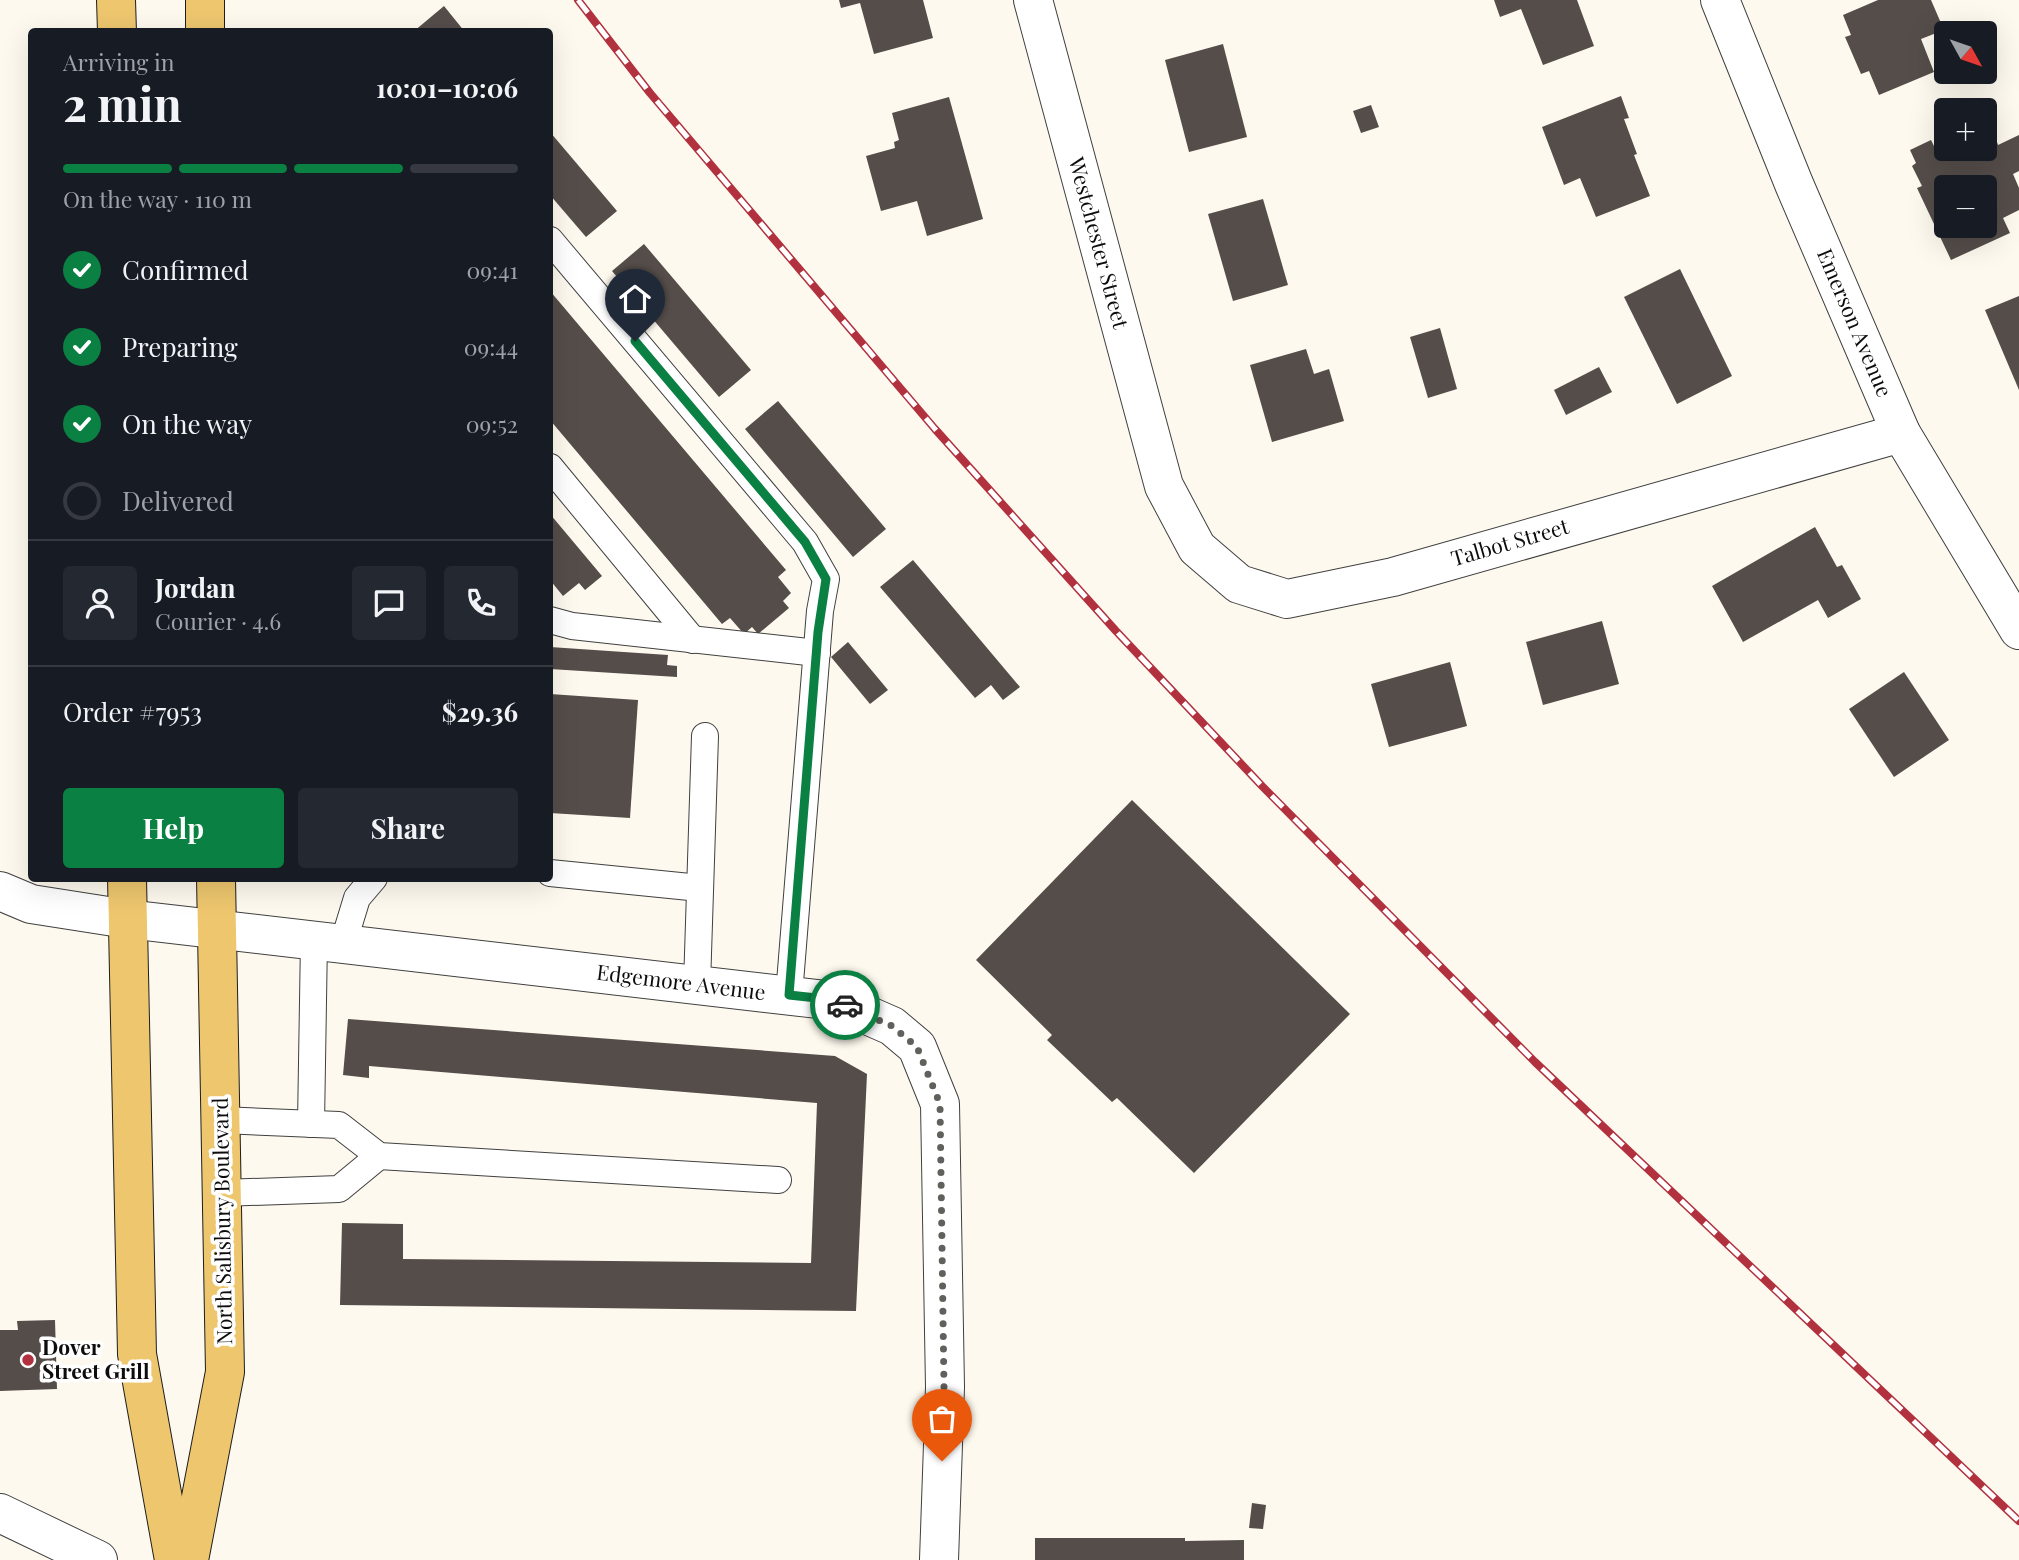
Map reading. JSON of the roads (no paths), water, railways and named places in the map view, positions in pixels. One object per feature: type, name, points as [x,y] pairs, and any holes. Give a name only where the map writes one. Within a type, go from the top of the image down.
[{"type":"main road","points":[[116,0],[117,28]]},
{"type":"main road","points":[[205,0],[205,28]]},
{"type":"main road","points":[[127,882],[137,1354],[174,1560]]},
{"type":"main road","name":"North Salisbury Boulevard","points":[[189,1560],[225,1372],[216,882]]},
{"type":"street","name":"Westchester Street","points":[[1033,0],[1164,486]]},
{"type":"street","name":"Emerson Avenue","points":[[1720,0],[1794,184],[1901,433],[2019,630]]},
{"type":"street","name":"Talbot Street","points":[[1164,486],[1197,548],[1239,584],[1287,598],[1392,577],[1901,433]]},
{"type":"street","name":"Edgemore Avenue","points":[[0,891],[32,904],[127,919],[835,1000],[892,1026],[917,1047],[940,1104],[944,1387],[939,1560]]},
{"type":"street","points":[[0,1513],[99,1560]]},
{"type":"lane","points":[[553,244],[805,542],[826,579],[817,653],[789,995]]},
{"type":"lane","points":[[553,471],[693,640]]},
{"type":"lane","points":[[553,621],[572,626],[817,653]]},
{"type":"lane","points":[[697,985],[705,736]]},
{"type":"lane","points":[[553,873],[700,888]]},
{"type":"lane","points":[[311,1124],[328,942],[371,882]]},
{"type":"lane","points":[[221,1120],[340,1125],[379,1156],[778,1180]]},
{"type":"lane","points":[[222,1193],[339,1189],[379,1156]]},
{"type":"railway","points":[[578,0],[650,93],[935,429],[1116,631],[1262,786],[1535,1062],[2019,1521]]},
{"type":"place","name":"Dover Street Grill","points":[[28,1360]]}]
